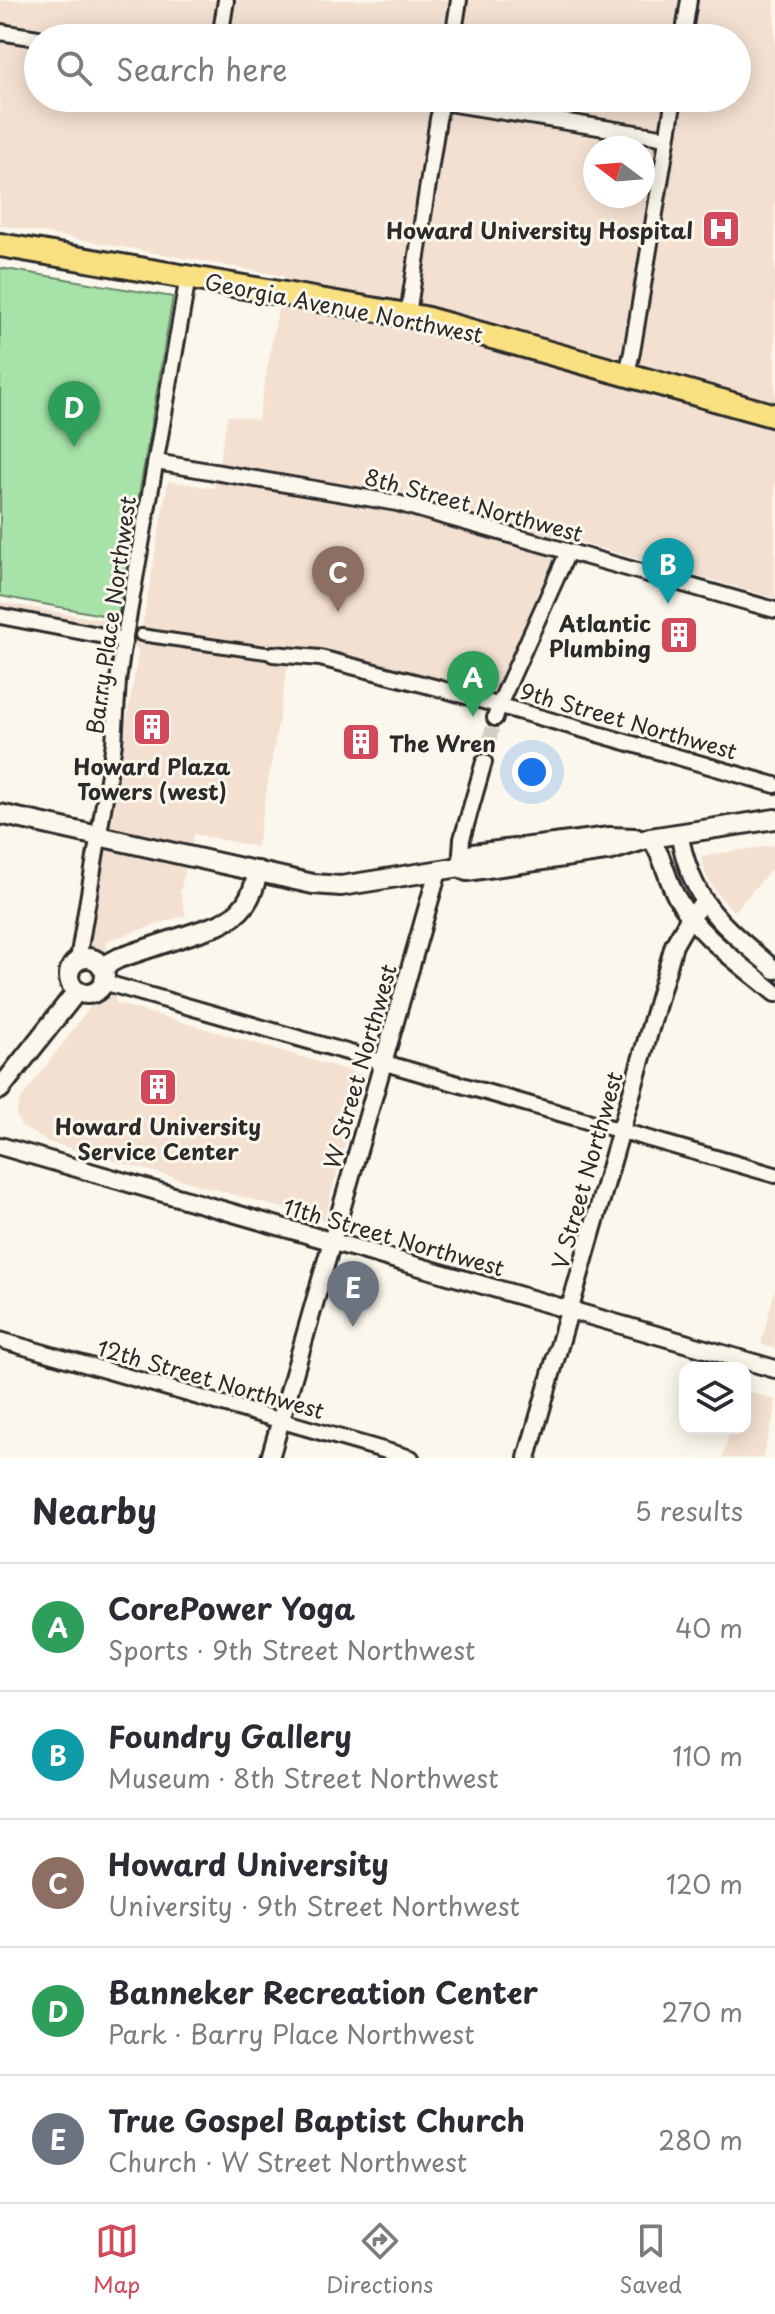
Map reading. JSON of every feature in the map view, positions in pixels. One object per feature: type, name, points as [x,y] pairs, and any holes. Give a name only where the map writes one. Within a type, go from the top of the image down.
[{"type":"highway","name":"Georgia Avenue Northwest","points":[[0,245],[408,314],[775,416]]},
{"type":"main road","points":[[0,814],[334,887],[460,867],[473,854],[610,837],[650,838],[775,819]]},
{"type":"main road","points":[[102,975],[94,960],[78,960],[71,967],[69,978],[77,991],[92,993],[97,991],[102,975],[119,958],[232,918],[251,897],[258,871]]},
{"type":"main road","points":[[0,1089],[77,991]]},
{"type":"street","points":[[222,24],[226,0]]},
{"type":"street","points":[[455,24],[459,0]]},
{"type":"street","points":[[685,24],[689,0]]},
{"type":"street","points":[[0,32],[24,36]]},
{"type":"street","points":[[408,314],[440,112]]},
{"type":"street","points":[[514,112],[667,138]]},
{"type":"street","points":[[627,373],[672,112]]},
{"type":"street","name":"Barry Place Northwest","points":[[78,960],[114,743],[118,681],[188,277]]},
{"type":"street","name":"8th Street Northwest","points":[[156,462],[397,503],[775,610]]},
{"type":"street","points":[[497,712],[568,552]]},
{"type":"street","points":[[0,616],[125,640]]},
{"type":"street","name":"9th Street Northwest","points":[[141,635],[320,658],[497,712],[775,785]]},
{"type":"street","points":[[460,867],[462,839],[484,762]]},
{"type":"street","points":[[679,833],[687,871],[704,902],[775,970]]},
{"type":"street","points":[[650,838],[658,849],[676,896],[690,917],[775,993]]},
{"type":"street","name":"W Street Northwest","points":[[270,1458],[438,871]]},
{"type":"street","name":"V Street Northwest","points":[[527,1458],[674,945],[690,917],[704,902]]},
{"type":"street","points":[[102,975],[383,1062],[775,1175]]},
{"type":"street","name":"11th Street Northwest","points":[[0,1146],[775,1369]]},
{"type":"street","name":"12th Street Northwest","points":[[0,1340],[411,1458]]},
{"type":"shaded area","points":[[0,0],[775,0],[775,598],[561,537],[552,566],[493,694],[291,647],[257,847],[194,834],[180,892],[186,915],[106,941],[116,1003],[364,1075],[324,1220],[48,1142],[21,1126],[16,1114],[21,1099],[90,1007],[90,944],[139,649],[0,622],[0,602],[142,627],[168,481],[214,488],[228,415],[258,420],[284,276],[0,225]]},
{"type":"shaded area","points":[[775,845],[775,865],[734,912],[706,876],[701,856]]},
{"type":"shaded area","points":[[775,1289],[775,1349],[761,1344]]},
{"type":"shaded area","points":[[751,1392],[775,1400],[775,1413],[762,1458],[722,1458],[729,1434],[751,1434]]},
{"type":"green space","points":[[0,268],[173,297],[118,618],[0,596]]},
{"type":"tunnel","points":[[484,762],[495,718]]},
{"type":"place","name":"Howard University Hospital","points":[[721,229]]},
{"type":"place","name":"Banneker Recreation Center","points":[[74,447]]},
{"type":"place","name":"Foundry Gallery","points":[[668,604]]},
{"type":"place","name":"Howard University","points":[[338,612]]},
{"type":"place","name":"Atlantic Plumbing","points":[[679,635]]},
{"type":"place","name":"CorePower Yoga","points":[[473,717]]},
{"type":"place","name":"Howard Plaza Towers (west)","points":[[152,727]]},
{"type":"place","name":"The Wren","points":[[361,742]]},
{"type":"place","name":"Howard University Service Center","points":[[158,1087]]},
{"type":"place","name":"True Gospel Baptist Church","points":[[353,1327]]}]
